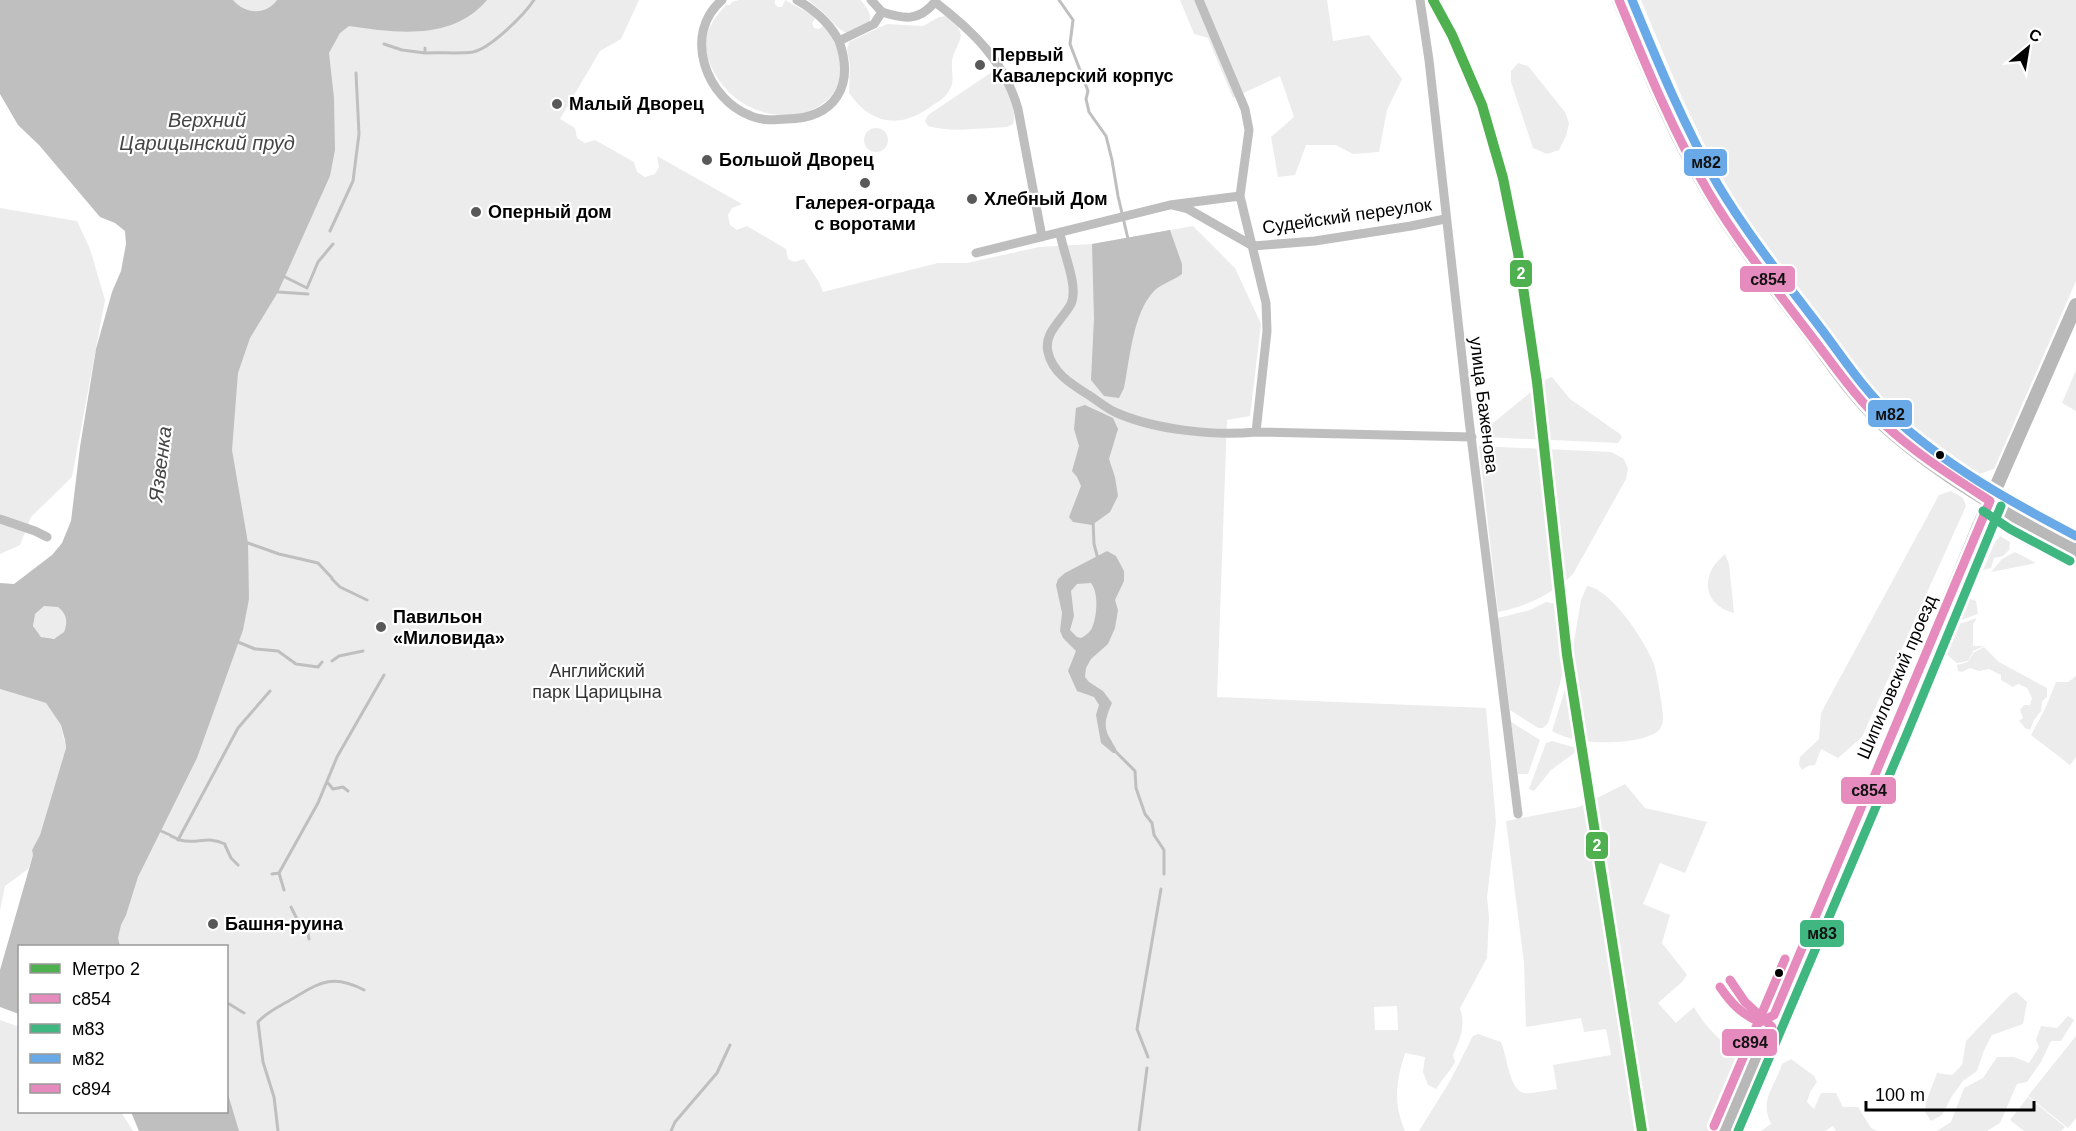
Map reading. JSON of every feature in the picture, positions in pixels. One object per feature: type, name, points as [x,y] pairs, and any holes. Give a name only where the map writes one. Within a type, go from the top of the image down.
[{"type":"main road","points":[[1619,0],[1689,158],[1730,225],[1772,285],[1860,400],[1881,422],[1931,463],[2016,518],[2076,550]]},
{"type":"main road","name":"Шипиловский проезд","points":[[1725,1131],[1990,501],[2076,305]]},
{"type":"street","points":[[711,0],[708,8],[720,0]]},
{"type":"street","points":[[720,0],[705,23],[701,37],[700,50],[703,63],[715,86],[728,100],[752,117],[771,120],[797,119],[823,111],[831,105],[841,90],[843,82],[845,70],[839,41],[812,8],[797,0]]},
{"type":"street","points":[[871,0],[882,12],[901,18],[916,17],[928,10],[935,1],[973,33],[999,65],[1013,91],[1018,109],[1042,237]]},
{"type":"street","points":[[1199,0],[1245,109],[1249,130],[1240,196],[1266,303],[1267,331],[1257,432]]},
{"type":"street","name":"улица Баженова","points":[[1420,0],[1518,814]]},
{"type":"street","points":[[839,41],[874,24],[882,12]]},
{"type":"street","points":[[976,253],[1171,205],[1240,196]]},
{"type":"street","points":[[1171,205],[1188,209],[1252,246]]},
{"type":"street","name":"Судейский переулок","points":[[1252,246],[1315,241],[1445,219]]},
{"type":"street","points":[[1060,233],[1074,292],[1071,303],[1049,335],[1047,350],[1052,362],[1066,381],[1116,413],[1159,425],[1235,434],[1257,432],[1472,437]]},
{"type":"street","points":[[0,519],[47,537]]},
{"type":"green space","points":[[233,0],[277,0],[267,9],[255,11],[243,8]]},
{"type":"green space","name":"Английский парк Царицына","points":[[298,0],[639,0],[621,39],[600,51],[560,119],[575,128],[577,138],[585,143],[595,140],[634,162],[637,172],[645,177],[655,174],[659,167],[657,156],[742,204],[732,208],[728,215],[730,225],[737,230],[747,226],[786,249],[788,259],[794,262],[804,259],[823,292],[938,263],[967,263],[1039,247],[1092,244],[1193,226],[1235,268],[1261,324],[1250,416],[1227,420],[1217,697],[1486,708],[1496,822],[1487,897],[1489,917],[1487,958],[1460,1008],[1462,1027],[1453,1055],[1455,1062],[1436,1089],[1428,1085],[1423,1072],[1425,1057],[1405,1053],[1397,1102],[1405,1131],[183,1131],[228,1113],[228,945],[58,945]],"holes":[[[1397,1006],[1398,1030],[1375,1030],[1374,1007]]]},
{"type":"green space","points":[[739,0],[775,0],[778,7],[782,7],[785,0],[816,17],[812,23],[814,28],[819,29],[824,25],[839,56],[839,81],[827,100],[807,112],[781,115],[755,109],[730,93],[711,66],[706,41],[711,26],[720,12],[726,5]]},
{"type":"green space","points":[[808,0],[861,0],[869,12],[869,22],[854,33],[844,32]]},
{"type":"green space","points":[[1180,0],[1327,0],[1333,41],[1369,35],[1402,79],[1387,110],[1379,152],[1353,154],[1336,145],[1306,145],[1295,175],[1278,177],[1271,137],[1294,117],[1280,76],[1233,98],[1208,38],[1194,34]]},
{"type":"green space","points":[[1641,0],[2076,0],[2076,281],[1994,469],[1979,474],[1909,424],[1875,390],[1738,204],[1712,160],[1683,100]]},
{"type":"green space","points":[[947,16],[958,26],[961,35],[952,61],[953,79],[944,97],[918,115],[896,121],[876,117],[857,103],[849,93],[850,65],[847,50],[849,42],[887,24],[923,26],[939,17]]},
{"type":"green space","points":[[1518,63],[1528,66],[1565,112],[1569,123],[1559,150],[1547,154],[1533,148],[1511,82],[1511,71]]},
{"type":"green space","points":[[995,70],[1010,96],[1014,110],[1013,124],[1007,127],[967,130],[928,126],[925,121],[928,115]]},
{"type":"green space","points":[[876,128],[881,129],[887,135],[887,145],[881,151],[876,152],[871,151],[865,145],[864,140],[865,135],[871,129]]},
{"type":"green space","points":[[0,208],[77,221],[90,249],[105,300],[72,477],[31,517],[20,545],[0,554]]},
{"type":"green space","points":[[2076,370],[2076,411],[2062,403]]},
{"type":"green space","points":[[1552,377],[1570,399],[1620,434],[1622,437],[1618,443],[1483,437],[1482,432]]},
{"type":"green space","points":[[1479,446],[1611,452],[1624,459],[1628,469],[1626,479],[1573,574],[1538,599],[1498,612]]},
{"type":"green space","points":[[1951,491],[1963,498],[1966,506],[1862,737],[1838,758],[1821,749],[1815,765],[1802,770],[1799,765],[1800,757],[1819,739],[1821,713],[1939,495]]},
{"type":"green space","points":[[2000,536],[2010,542],[2009,550],[2003,556],[1994,558],[1991,568],[1983,570],[1995,542]]},
{"type":"green space","points":[[2015,552],[2036,563],[1991,572],[2002,559]]},
{"type":"green space","points":[[1725,554],[1729,564],[1734,613],[1720,607],[1709,591],[1708,584],[1712,569]]},
{"type":"green space","points":[[1587,586],[1596,589],[1617,606],[1636,630],[1654,664],[1663,721],[1658,731],[1647,737],[1620,742],[1583,741],[1552,731],[1567,683],[1581,600]]},
{"type":"green space","points":[[1968,598],[1976,601],[1978,614],[1956,622]]},
{"type":"green space","points":[[1546,602],[1556,604],[1567,611],[1569,635],[1564,667],[1548,723],[1543,728],[1538,728],[1510,710],[1498,618],[1530,610]]},
{"type":"green space","points":[[50,605],[62,610],[67,622],[62,634],[50,639],[38,634],[33,622],[38,610]]},
{"type":"green space","points":[[1977,618],[1973,624],[1973,646],[1984,646],[1973,651],[1968,661],[1957,663],[1944,652],[1956,625]]},
{"type":"green space","points":[[1984,647],[1999,662],[2047,688],[2047,697],[2042,701],[2041,711],[2030,730],[2019,721],[2023,718],[2020,710],[2024,705],[2030,705],[2032,698],[2027,688],[2018,684],[2013,687],[2001,680],[2001,675],[1989,669],[1979,671],[1970,668],[1962,672],[1958,671],[1957,665],[1968,662],[1973,653]]},
{"type":"green space","points":[[2076,676],[2076,757],[2070,765],[2031,735],[2056,682],[2068,682]]},
{"type":"green space","points":[[0,689],[46,703],[61,725],[66,748],[40,835],[32,850],[33,855],[28,869],[5,886],[0,910]]},
{"type":"green space","points":[[1511,722],[1540,740],[1528,774],[1518,774]]},
{"type":"green space","points":[[1552,741],[1576,748],[1577,751],[1551,770],[1534,791],[1529,789],[1546,743]]},
{"type":"green space","points":[[1625,784],[1645,808],[1707,822],[1685,873],[1660,863],[1643,904],[1670,915],[1662,943],[1687,975],[1658,1003],[1676,1023],[1694,1007],[1717,1036],[1746,1058],[1714,1131],[1419,1131],[1450,1081],[1473,1036],[1478,1034],[1501,1042],[1515,1086],[1524,1093],[1557,1089],[1553,1065],[1611,1055],[1606,1029],[1584,1032],[1581,1018],[1526,1027],[1524,963],[1506,821],[1579,807]]},
{"type":"green space","points":[[2016,992],[2027,1002],[2023,1024],[1992,1035],[1977,1071],[1963,1081],[1942,1115],[1931,1121],[1925,1112],[1926,1102],[1937,1073],[1952,1075],[1962,1065],[1966,1041],[2010,995]]},
{"type":"green space","points":[[2068,1016],[2074,1020],[2061,1041],[2051,1041],[2041,1062],[2027,1082],[2017,1084],[2000,1123],[1987,1131],[1937,1131],[1951,1122],[1964,1088],[1983,1078],[1997,1057],[2014,1057],[2029,1063],[2039,1047],[2036,1040],[2041,1026],[2057,1028]]},
{"type":"green space","points":[[0,1020],[18,1027],[18,1113],[122,1113],[133,1131],[0,1131]]},
{"type":"green space","points":[[2076,1036],[2076,1118],[2068,1128],[2028,1096]]},
{"type":"green space","points":[[1791,1059],[1814,1076],[1817,1082],[1807,1102],[1814,1109],[1821,1093],[1836,1093],[1843,1107],[1858,1107],[1871,1128],[1877,1131],[1836,1131],[1833,1126],[1825,1131],[1761,1131],[1771,1124],[1767,1107],[1769,1093],[1782,1064]]},
{"type":"green space","points":[[2028,1097],[2065,1127],[2061,1131],[2024,1131],[2010,1120]]},
{"type":"water","name":"Верхний Царицынский пруд","points":[[0,0],[233,0],[243,8],[261,11],[277,0],[487,0],[473,13],[441,28],[405,32],[349,26],[340,33],[329,53],[334,98],[335,150],[330,176],[278,292],[250,338],[238,373],[232,450],[248,543],[249,599],[243,630],[197,758],[138,877],[121,925],[118,938],[120,945],[18,945],[18,1014],[0,1007],[0,970],[33,855],[32,850],[40,835],[66,748],[61,725],[46,703],[0,689],[0,583],[14,584],[52,555],[62,543],[71,521],[96,349],[112,292],[121,271],[126,244],[125,231],[115,223],[100,217],[39,145],[18,125],[0,94]],"holes":[[[44,606],[58,607],[66,618],[64,632],[54,639],[41,637],[33,626],[35,614]]]},
{"type":"water","points":[[1170,230],[1182,264],[1182,274],[1154,291],[1147,300],[1133,336],[1124,388],[1119,398],[1104,396],[1091,380],[1094,318],[1092,244]]},
{"type":"water","points":[[1085,405],[1113,418],[1118,429],[1109,459],[1118,496],[1110,512],[1092,525],[1073,522],[1069,517],[1081,486],[1072,471],[1079,446],[1074,429],[1076,408]]},
{"type":"water","points":[[1107,551],[1116,556],[1124,571],[1124,581],[1115,600],[1118,610],[1115,628],[1108,644],[1091,659],[1086,668],[1085,677],[1103,691],[1112,703],[1106,726],[1117,753],[1113,753],[1101,743],[1096,715],[1099,705],[1094,697],[1077,691],[1068,671],[1076,651],[1063,638],[1060,631],[1062,613],[1056,585],[1058,579]],"holes":[[[1091,583],[1094,587],[1096,605],[1094,623],[1087,634],[1081,638],[1077,637],[1070,630],[1074,616],[1071,591],[1077,584]]]},
{"type":"water","points":[[228,1094],[239,1131],[139,1131],[131,1113],[228,1113]]},
{"type":"waterway","points":[[425,53],[467,53],[480,49],[506,30],[534,0]]},
{"type":"waterway","points":[[1059,0],[1073,20],[1070,44],[1088,91],[1086,99],[1089,112],[1106,136],[1128,239]]},
{"type":"waterway","points":[[384,44],[402,50],[425,53],[425,48]]},
{"type":"waterway","points":[[330,231],[353,181],[359,134],[356,73]]},
{"type":"waterway","points":[[285,277],[307,288],[318,262],[333,244]]},
{"type":"waterway","points":[[278,292],[308,294]]},
{"type":"waterway","points":[[1093,521],[1094,544],[1098,559]]},
{"type":"waterway","points":[[248,543],[279,554],[318,563],[332,578]]},
{"type":"waterway","points":[[332,579],[340,587],[367,600]]},
{"type":"waterway","points":[[238,642],[255,649]]},
{"type":"waterway","points":[[256,649],[278,651],[296,664],[318,667],[322,662]]},
{"type":"waterway","points":[[332,661],[339,656],[363,651]]},
{"type":"waterway","points":[[272,874],[279,873],[318,803],[337,757],[384,675]]},
{"type":"waterway","points":[[178,840],[238,728],[270,691]]},
{"type":"waterway","points":[[1114,750],[1135,771],[1136,788],[1145,814],[1152,823],[1154,835],[1164,850],[1164,874]]},
{"type":"waterway","points":[[328,783],[333,789],[343,787],[348,791]]},
{"type":"waterway","points":[[161,831],[170,835]]},
{"type":"waterway","points":[[171,836],[186,841],[213,840],[225,844]]},
{"type":"waterway","points":[[225,845],[231,858],[238,865]]},
{"type":"waterway","points":[[279,873],[284,890]]},
{"type":"waterway","points":[[1148,1057],[1137,1029],[1161,889]]},
{"type":"waterway","points":[[291,907],[298,921],[307,928],[309,939]]},
{"type":"waterway","points":[[278,1131],[274,1097],[263,1062],[258,1022],[275,1009],[323,983],[341,982],[364,990]]},
{"type":"waterway","points":[[228,1003],[244,1013]]},
{"type":"waterway","points":[[671,1131],[675,1122],[717,1073],[730,1045]]},
{"type":"waterway","points":[[1139,1131],[1147,1068]]},
{"type":"metro line","name":"2","points":[[1433,0],[1452,35],[1482,105],[1503,178],[1518,253],[1537,382],[1567,655],[1642,1131]]},
{"type":"transit line","name":"с854","points":[[1619,0],[1672,123],[1696,170],[1720,211],[1757,264],[1873,414],[1922,455],[1990,501]]},
{"type":"transit line","name":"м82","points":[[1632,0],[1683,117],[1718,185],[1767,257],[1861,383],[1890,414],[1955,466],[2027,510],[2076,536]]},
{"type":"transit line","name":"с854","points":[[1720,987],[1737,1008],[1753,1019],[1760,1022],[1774,1015],[1990,501]]},
{"type":"transit line","name":"м83","points":[[1738,1131],[2001,506]]},
{"type":"transit line","name":"м83","points":[[1983,511],[2010,529],[2070,561]]},
{"type":"transit line","name":"с894","points":[[1714,1126],[1785,959]]},
{"type":"transit line","name":"с894","points":[[1730,980],[1745,1002],[1772,1027]]},
{"type":"place","name":"Первый Кавалерский корпус","points":[[980,65]]},
{"type":"place","name":"Малый Дворец","points":[[557,104]]},
{"type":"place","name":"Большой Дворец","points":[[707,160]]},
{"type":"place","name":"Галерея-ограда с воротами","points":[[865,183]]},
{"type":"place","name":"Хлебный Дом","points":[[972,199]]},
{"type":"place","name":"Оперный дом","points":[[476,212]]},
{"type":"place","name":"Павильон «Миловида»","points":[[381,627]]},
{"type":"place","name":"Башня-руина","points":[[213,924]]},
{"type":"water label","name":"Язвенка","points":[[160,464]]}]
